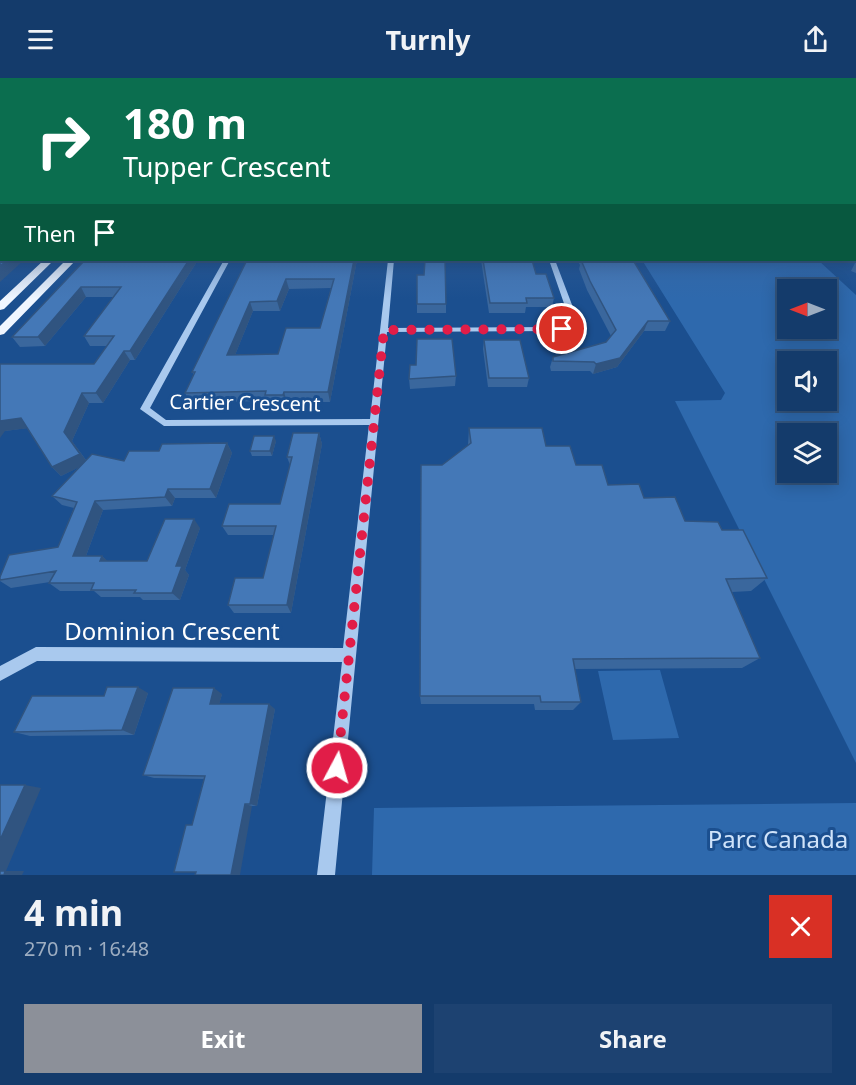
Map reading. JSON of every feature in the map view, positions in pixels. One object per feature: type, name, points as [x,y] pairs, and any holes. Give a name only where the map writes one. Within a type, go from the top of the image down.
[{"type":"main road","points":[[0,307],[48,261]]},
{"type":"main road","points":[[0,332],[70,261]]},
{"type":"street","name":"Cartier Crescent","points":[[226,261],[145,409],[164,423],[375,422]]},
{"type":"street","points":[[326,875],[391,261]]},
{"type":"street","points":[[384,330],[562,329],[573,318],[552,261]]},
{"type":"street","name":"Dominion Crescent","points":[[0,674],[36,654],[349,656]]},
{"type":"green space","points":[[643,261],[819,261],[856,295],[856,763],[675,401],[721,400],[725,393]]},
{"type":"green space","points":[[660,670],[679,738],[613,740],[598,671]]},
{"type":"green space","name":"Parc Canada","points":[[856,803],[856,875],[372,875],[374,808]]},
{"type":"building","points":[[84,261],[188,261],[130,351],[124,351],[96,393],[82,393],[64,432],[80,454],[52,467],[21,418],[0,421],[0,364],[94,364],[114,336],[84,336],[121,287],[81,287],[38,337],[12,337]]},
{"type":"building","points":[[247,261],[354,261],[328,392],[284,392],[283,395],[265,395],[266,391],[185,393],[195,372],[192,372]],"holes":[[[286,279],[334,279],[320,328],[286,328],[278,354],[227,355],[250,302],[277,301]]]},
{"type":"building","points":[[425,261],[445,261],[446,304],[417,304],[417,275],[424,275]]},
{"type":"building","points":[[483,261],[532,261],[536,274],[546,274],[554,298],[526,298],[527,303],[490,303]]},
{"type":"building","points":[[581,261],[634,261],[670,321],[648,321],[620,358],[596,364],[594,362],[553,361],[553,357],[606,342],[616,330]]},
{"type":"building","points":[[417,339],[452,339],[456,376],[409,379],[410,365],[416,365]]},
{"type":"building","points":[[484,340],[520,340],[529,378],[489,378]]},
{"type":"building","points":[[469,428],[542,428],[546,446],[570,446],[576,465],[602,465],[608,485],[639,484],[644,498],[675,497],[685,521],[718,522],[722,530],[743,530],[767,578],[726,579],[760,658],[573,659],[581,702],[541,702],[540,696],[420,696],[421,465],[442,465],[471,443]]},
{"type":"building","points":[[293,433],[319,433],[287,605],[228,605],[235,578],[263,578],[276,526],[222,526],[229,504],[280,504],[292,457],[287,457]]},
{"type":"building","points":[[254,436],[274,436],[270,451],[250,451]]},
{"type":"building","points":[[227,443],[210,489],[168,489],[165,497],[95,501],[73,556],[102,556],[100,561],[147,561],[165,519],[194,519],[176,566],[182,566],[172,593],[91,590],[94,583],[49,583],[56,571],[0,580],[9,555],[58,547],[77,502],[52,496],[92,454],[124,461],[129,451],[159,451],[162,444]]},
{"type":"building","points":[[107,687],[138,687],[122,730],[14,732],[32,696],[104,696]]},
{"type":"building","points":[[173,688],[214,688],[210,704],[269,704],[250,804],[245,804],[231,875],[195,875],[196,872],[174,872],[186,825],[192,825],[205,776],[143,775]]},
{"type":"building","points":[[0,785],[25,785],[0,840]]},
{"type":"route","points":[[337,768],[384,330],[562,329]]}]
